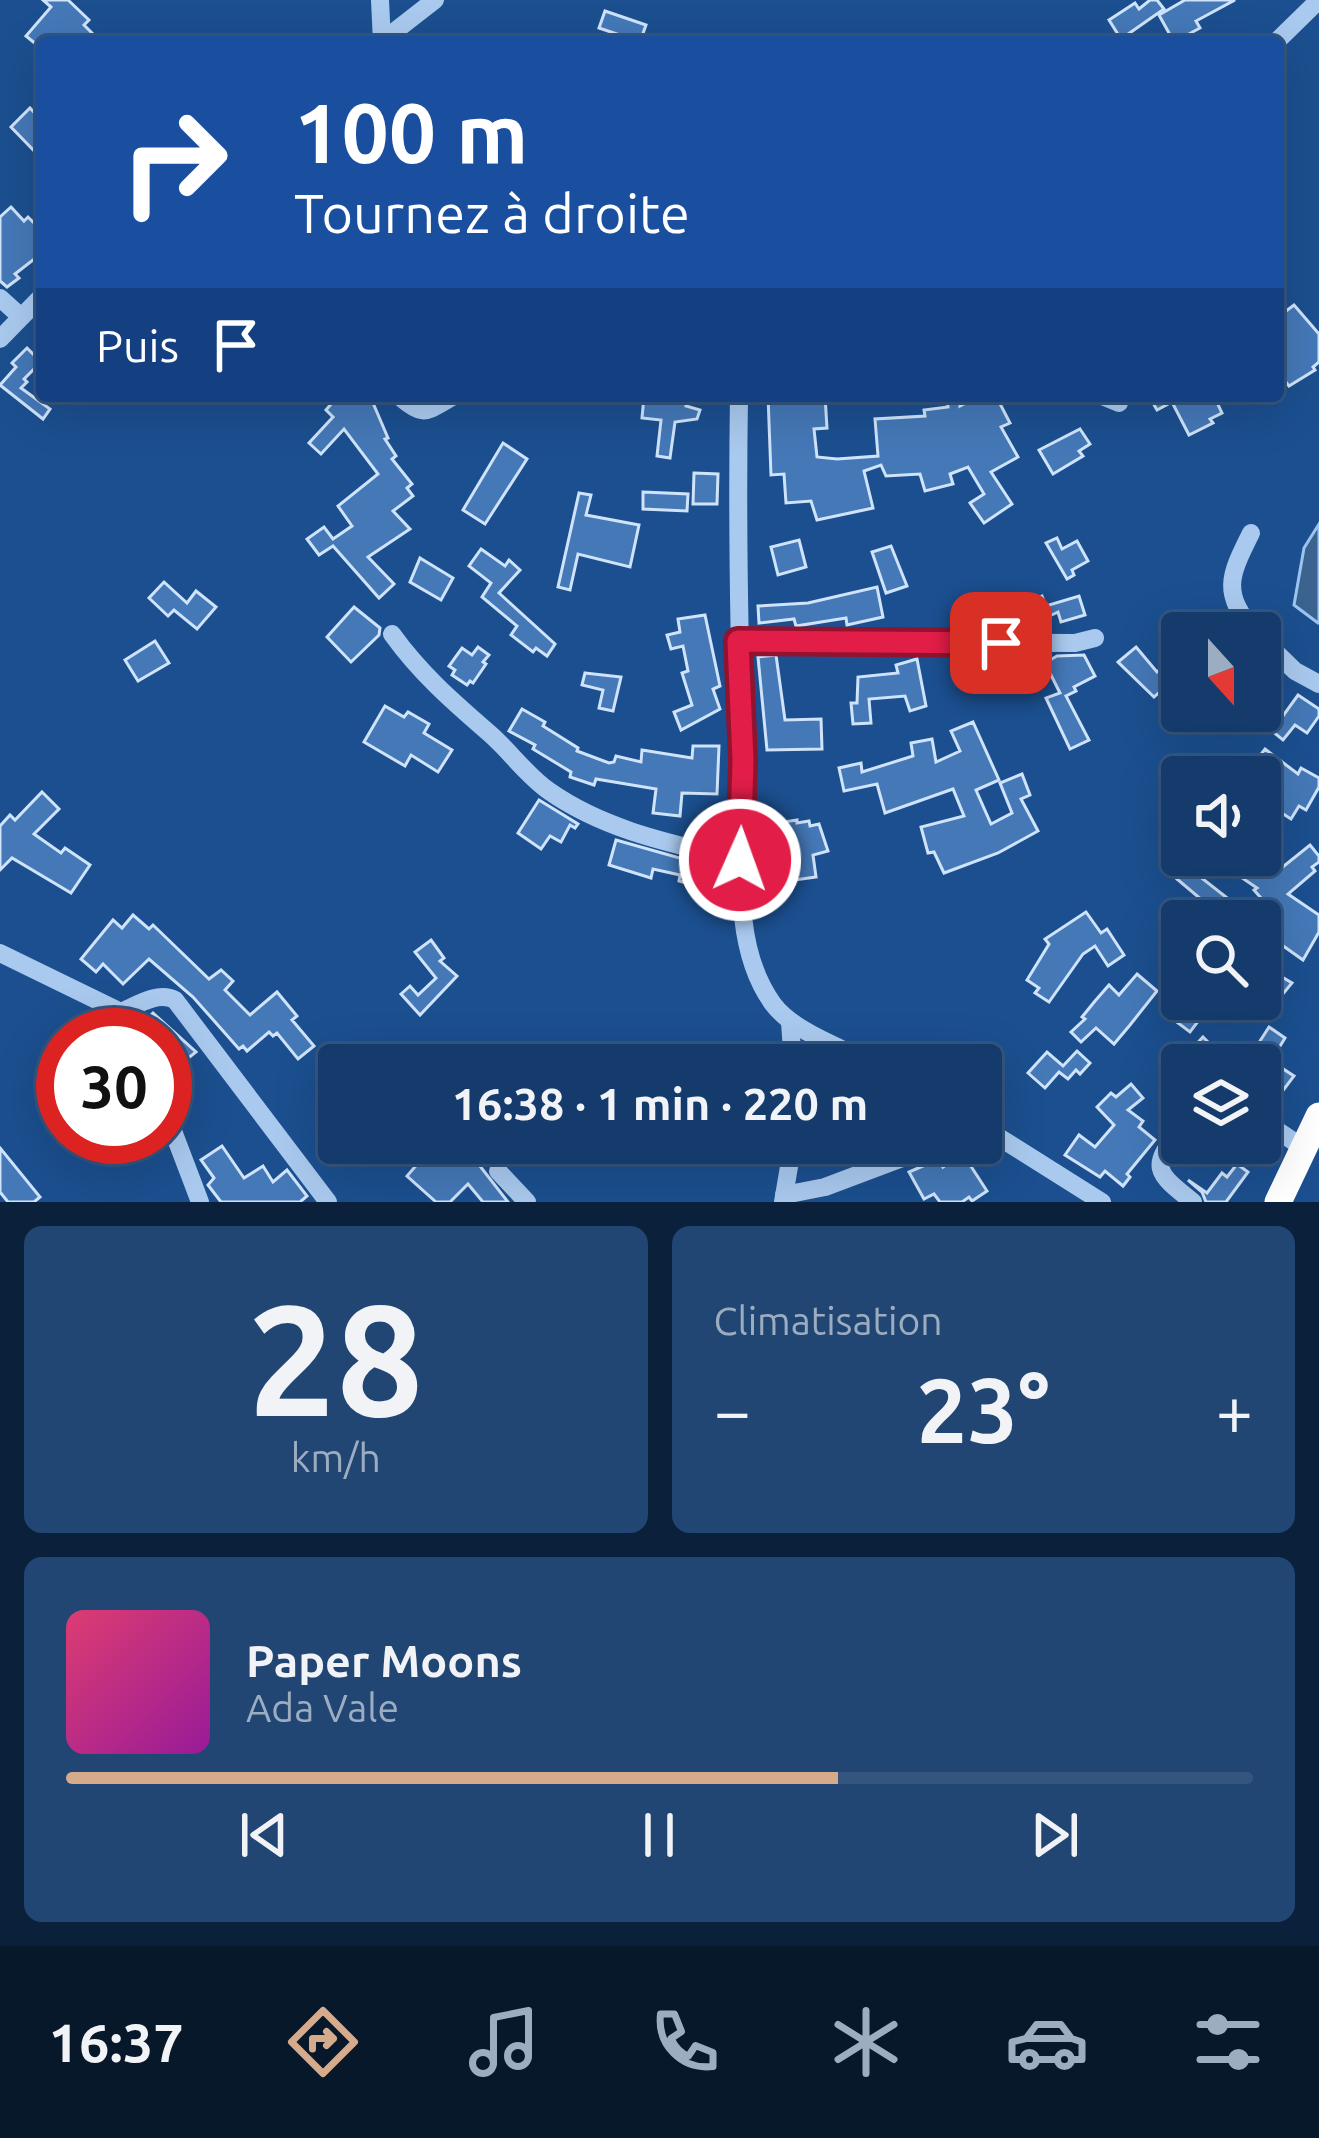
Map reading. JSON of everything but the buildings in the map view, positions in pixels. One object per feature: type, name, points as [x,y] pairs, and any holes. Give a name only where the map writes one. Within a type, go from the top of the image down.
[{"type":"highway","points":[[1278,1202],[1319,1116]]},
{"type":"street","points":[[380,0],[381,36]]},
{"type":"street","points":[[389,36],[435,0]]},
{"type":"street","points":[[1282,36],[1318,0]]},
{"type":"street","points":[[0,298],[20,316]]},
{"type":"street","points":[[0,339],[36,301]]},
{"type":"street","points":[[405,402],[415,412],[423,412],[442,402]]},
{"type":"street","points":[[739,402],[742,903],[760,979],[772,1002],[790,1022],[833,1044]]},
{"type":"street","points":[[1238,612],[1231,590],[1234,566],[1251,532]]},
{"type":"street","points":[[392,634],[434,688],[546,789],[595,818],[650,839],[740,860]]},
{"type":"street","points":[[738,641],[1075,644],[1095,638]]},
{"type":"street","points":[[1281,658],[1319,685]]},
{"type":"street","points":[[0,953],[113,1008]]},
{"type":"street","points":[[131,1008],[167,996],[182,1008]]},
{"type":"street","points":[[192,1021],[328,1202]]},
{"type":"street","points":[[790,1022],[792,1044]]},
{"type":"street","points":[[1281,1133],[1305,1149]]},
{"type":"street","points":[[1002,1139],[1102,1202]]},
{"type":"street","points":[[1161,1157],[1159,1169],[1164,1179],[1193,1202]]},
{"type":"street","points":[[186,1164],[200,1202]]},
{"type":"street","points":[[790,1164],[784,1198],[886,1164]]},
{"type":"street","points":[[498,1171],[527,1202]]},
{"type":"water","points":[[1319,524],[1318,623],[1294,605],[1304,548]]},
{"type":"route","points":[[740,860],[743,761],[738,641],[1001,643]]}]
